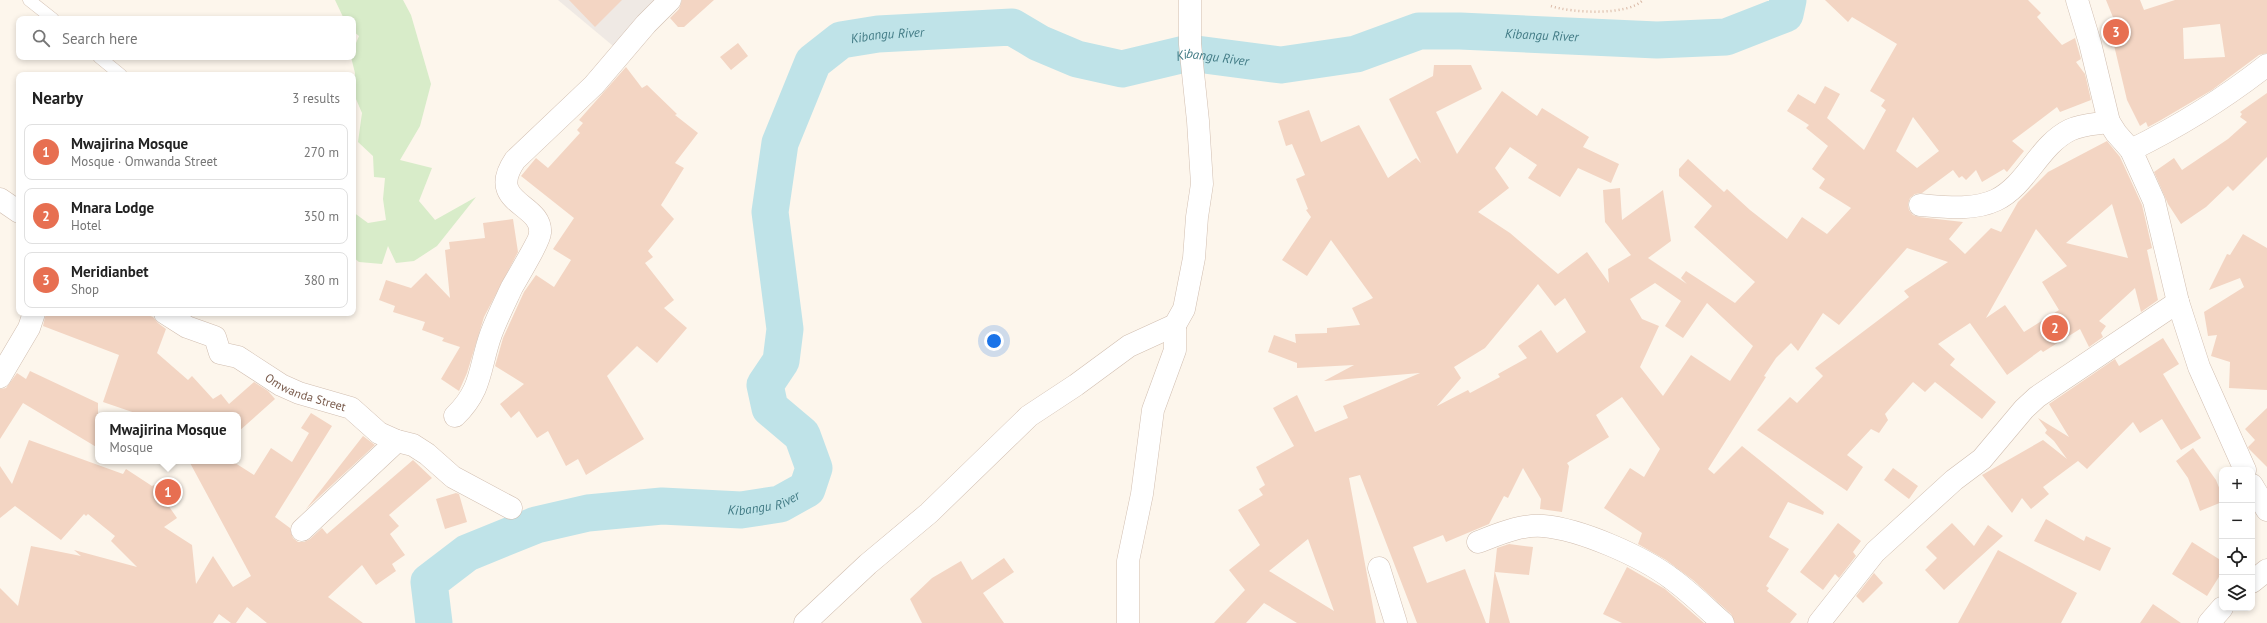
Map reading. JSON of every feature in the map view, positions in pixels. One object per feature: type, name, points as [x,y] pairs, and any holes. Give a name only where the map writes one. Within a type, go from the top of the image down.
[{"type":"street","points":[[455,416],[466,406],[475,392],[491,334],[509,293],[540,236],[539,223],[536,218],[515,202],[507,186],[507,177],[515,160],[594,86],[646,24],[670,0]]},
{"type":"street","points":[[1128,623],[1128,561],[1142,494],[1153,410],[1175,350],[1175,325],[1184,308],[1194,258],[1197,217],[1202,184],[1198,121],[1190,44],[1190,0]]},
{"type":"street","points":[[1190,44],[1201,0]]},
{"type":"street","points":[[2077,0],[2090,42],[2109,122],[2116,133],[2131,150],[2154,201],[2178,302],[2199,367],[2244,467]]},
{"type":"street","points":[[2131,150],[2164,134],[2197,115],[2267,65]]},
{"type":"street","points":[[1920,205],[1952,207],[1980,205],[1995,200],[2015,186],[2047,147],[2062,134],[2072,128],[2109,122]]},
{"type":"street","points":[[0,199],[16,210]]},
{"type":"street","points":[[1819,623],[1874,552],[1954,480],[1982,459],[2024,409],[2037,397],[2178,302]]},
{"type":"street","points":[[0,377],[29,328],[33,316]]},
{"type":"street","name":"Omwanda Street","points":[[170,316],[187,327],[215,337],[220,353],[238,358],[282,385],[299,393],[350,408],[379,433],[397,442],[413,445],[427,454],[453,477],[511,508]]},
{"type":"street","points":[[805,623],[868,564],[929,513],[1029,416],[1076,385],[1129,346],[1175,325]]},
{"type":"street","points":[[302,530],[397,442]]},
{"type":"street","points":[[2255,490],[2267,510]]},
{"type":"street","points":[[1478,542],[1521,528],[1542,526],[1572,532],[1635,556],[1657,568],[1673,579],[1723,623]]},
{"type":"street","points":[[1379,568],[1396,623]]},
{"type":"street","points":[[2255,580],[2267,570]]},
{"type":"street","points":[[2209,623],[2219,611]]},
{"type":"lane","points":[[29,0],[49,16]]},
{"type":"lane","points":[[103,60],[117,72]]},
{"type":"path","points":[[1551,6],[1561,9],[1619,11],[1643,0]]},
{"type":"shaded area","points":[[558,0],[662,0],[618,50]]},
{"type":"green space","points":[[335,0],[403,0],[411,15],[431,84],[420,126],[400,160],[432,168],[419,201],[435,220],[476,197],[437,246],[414,261],[396,263],[388,246],[382,264],[359,262],[356,260],[356,214],[368,223],[386,220],[383,199],[385,178],[374,177],[373,156],[358,142],[362,113],[356,99],[356,72],[352,60],[356,60],[356,43],[359,36],[356,34],[356,16],[343,16]]},
{"type":"building","points":[[569,0],[622,0],[595,27]]},
{"type":"building","points":[[682,0],[714,0],[684,27],[678,27],[670,18],[679,9]]},
{"type":"building","points":[[1825,0],[2028,0],[2041,13],[2037,17],[2062,45],[2075,38],[2081,59],[2076,62],[2085,74],[2091,100],[2060,112],[2057,107],[2012,141],[2024,151],[2007,172],[2004,169],[1982,182],[1976,170],[1966,180],[1962,176],[1959,178],[1953,170],[1922,193],[1915,194],[1910,198],[1908,204],[1909,210],[1913,215],[1919,217],[1963,222],[1949,239],[1965,254],[1991,228],[2001,232],[2018,202],[2048,172],[2107,141],[2120,157],[2142,205],[2152,248],[2147,250],[2158,300],[2141,312],[2135,288],[2099,321],[2106,326],[2101,333],[2103,337],[2089,347],[2080,329],[2043,352],[2041,350],[2007,375],[1970,323],[1938,344],[1955,359],[1950,365],[1996,402],[1982,419],[1935,382],[1925,392],[1913,382],[1885,414],[1888,420],[1879,433],[1871,429],[1847,455],[1863,467],[1847,491],[1757,430],[1790,397],[1797,403],[1823,376],[1815,368],[1909,297],[1904,291],[1948,262],[1907,248],[1839,325],[1823,313],[1798,351],[1791,343],[1776,358],[1764,376],[1766,377],[1708,469],[1714,474],[1742,446],[1824,512],[1823,515],[1788,502],[1769,537],[1789,549],[1766,586],[1769,588],[1767,591],[1797,614],[1790,623],[1735,623],[1731,614],[1693,580],[1666,560],[1638,544],[1642,533],[1604,508],[1630,468],[1644,477],[1660,449],[1622,397],[1596,415],[1609,437],[1567,463],[1569,466],[1562,512],[1540,509],[1541,499],[1523,468],[1508,498],[1504,496],[1489,524],[1446,542],[1443,535],[1413,547],[1427,583],[1465,569],[1486,623],[1417,623],[1360,475],[1349,478],[1376,623],[1297,623],[1264,603],[1246,623],[1214,623],[1245,590],[1229,570],[1260,545],[1238,510],[1263,495],[1259,489],[1265,485],[1256,467],[1294,446],[1273,408],[1297,395],[1315,432],[1348,418],[1343,406],[1420,373],[1324,381],[1354,365],[1297,368],[1297,363],[1268,352],[1274,335],[1296,343],[1295,334],[1327,333],[1327,328],[1360,325],[1352,308],[1373,298],[1331,240],[1307,276],[1282,260],[1311,217],[1306,210],[1308,209],[1296,179],[1305,175],[1292,144],[1286,146],[1278,121],[1309,110],[1321,142],[1359,125],[1388,178],[1416,158],[1421,163],[1389,99],[1433,76],[1434,65],[1471,65],[1482,89],[1436,112],[1457,154],[1502,91],[1537,116],[1542,108],[1589,137],[1583,147],[1619,164],[1611,183],[1578,168],[1560,197],[1528,178],[1537,165],[1510,147],[1495,168],[1509,188],[1478,212],[1510,233],[1558,274],[1587,252],[1609,283],[1608,269],[1631,255],[1605,222],[1603,190],[1620,188],[1622,220],[1663,190],[1671,241],[1648,258],[1687,284],[1681,278],[1686,271],[1735,303],[1755,282],[1694,227],[1712,206],[1679,176],[1679,169],[1688,159],[1724,192],[1727,189],[1750,210],[1787,239],[1802,217],[1827,234],[1851,208],[1819,188],[1825,179],[1812,169],[1828,146],[1806,128],[1809,125],[1787,111],[1798,94],[1815,104],[1825,86],[1840,94],[1827,118],[1864,150],[1886,110],[1881,106],[1885,100],[1870,91],[1897,44],[1852,17],[1848,22]],"holes":[[[1913,117],[1939,151],[1917,168],[1896,151]],[[2112,204],[2128,258],[2066,243]],[[2036,229],[2067,266],[2042,282],[2059,310],[2024,332],[2005,305],[1986,318]],[[1655,283],[1681,301],[1665,326],[1683,338],[1707,303],[1753,346],[1730,381],[1691,355],[1663,396],[1640,367],[1659,326],[1642,319],[1630,299]],[[1538,284],[1555,306],[1565,298],[1586,332],[1557,353],[1541,330],[1518,346],[1527,358],[1498,374],[1500,377],[1470,393],[1468,390],[1437,406],[1461,378],[1454,367],[1485,348]],[[1308,539],[1334,611],[1269,571]]]},
{"type":"building","points":[[2106,0],[2140,0],[2144,10],[2175,0],[2267,0],[2267,53],[2259,55],[2212,90],[2148,127],[2146,122],[2140,126],[2127,100],[2113,41],[2123,42]],"holes":[[[2220,24],[2225,57],[2184,59],[2183,28]]]},
{"type":"building","points":[[738,43],[748,56],[731,70],[720,57]]},
{"type":"building","points":[[626,67],[642,88],[647,85],[677,114],[675,115],[698,133],[675,163],[684,168],[661,205],[674,219],[648,251],[653,257],[645,263],[674,300],[664,308],[687,328],[657,363],[637,346],[607,376],[644,439],[586,475],[578,459],[566,466],[548,431],[537,438],[519,411],[511,418],[500,404],[524,384],[495,366],[503,338],[524,292],[536,275],[554,287],[571,260],[553,249],[574,218],[521,176],[536,158],[548,168],[580,133],[577,130],[583,123],[579,120]]},
{"type":"building","points":[[2267,93],[2267,157],[2233,191],[2228,186],[2206,207],[2181,224],[2168,204],[2154,172],[2174,158],[2182,170],[2228,139],[2247,122],[2240,117],[2242,114],[2240,112]]},
{"type":"building","points":[[513,219],[518,252],[484,317],[467,373],[459,391],[441,379],[460,347],[442,341],[444,338],[422,330],[425,322],[393,312],[395,306],[379,300],[386,280],[411,288],[426,273],[450,298],[445,250],[450,249],[449,242],[485,238],[483,223]]},
{"type":"building","points":[[2243,234],[2267,248],[2267,390],[2229,388],[2230,362],[2211,356],[2217,335],[2208,336],[2204,312],[2244,287],[2240,278],[2209,290],[2227,254],[2230,255]]},
{"type":"building","points":[[45,316],[150,316],[166,329],[157,353],[188,380],[192,376],[213,399],[221,394],[229,404],[254,382],[268,391],[275,399],[241,429],[241,412],[132,412],[103,402],[119,355],[43,326]]},
{"type":"building","points":[[2163,338],[2179,364],[2163,374],[2201,438],[2181,450],[2162,419],[2140,433],[2133,422],[2087,469],[2078,461],[2043,487],[2049,494],[2031,509],[2022,498],[2012,513],[1982,475],[2043,440],[2067,459],[2054,441],[2045,433],[2047,430],[2038,418],[2069,437],[2049,404],[2115,359],[2119,366]]},
{"type":"building","points":[[30,371],[98,403],[98,412],[95,412],[95,446],[23,403],[0,439],[0,389],[6,388],[17,373],[26,379]]},
{"type":"building","points":[[2267,408],[2267,467],[2249,449],[2248,447],[2255,440],[2245,429]]},
{"type":"building","points":[[311,413],[332,426],[275,517],[290,528],[293,538],[298,542],[304,542],[310,539],[322,528],[327,534],[413,460],[432,478],[389,515],[399,526],[390,534],[405,555],[392,564],[396,571],[376,585],[362,565],[328,597],[363,623],[267,623],[247,607],[236,623],[231,623],[219,614],[213,623],[0,623],[0,588],[18,606],[31,546],[81,556],[74,550],[137,567],[111,541],[115,536],[88,514],[86,516],[84,514],[61,540],[15,506],[0,518],[0,466],[12,484],[29,440],[123,474],[126,469],[152,486],[154,485],[177,518],[164,527],[192,545],[196,584],[213,556],[233,587],[251,576],[191,464],[237,464],[254,475],[271,448],[292,462],[309,433],[301,428]]},
{"type":"building","points":[[363,436],[375,445],[306,509]]},
{"type":"building","points":[[2193,448],[2216,480],[2219,488],[2219,503],[2200,511],[2188,478],[2176,461]]},
{"type":"building","points":[[1893,468],[1918,486],[1909,499],[1884,480]]},
{"type":"building","points":[[456,493],[459,494],[467,522],[445,529],[436,499]]},
{"type":"building","points":[[2046,519],[2084,541],[2086,536],[2111,548],[2100,571],[2034,541]]},
{"type":"building","points":[[1838,523],[1861,541],[1853,552],[1856,556],[1839,578],[1835,574],[1823,590],[1800,572]]},
{"type":"building","points":[[1952,523],[1974,546],[1988,525],[2003,536],[1944,590],[1925,570],[1937,558],[1926,547]]},
{"type":"building","points":[[2192,542],[2219,559],[2219,577],[2207,596],[2172,574]]},
{"type":"building","points":[[1509,544],[1533,547],[1529,575],[1495,572],[1510,623],[1489,623],[1497,548]]},
{"type":"building","points":[[1998,550],[2077,593],[2061,623],[1958,623]]},
{"type":"building","points":[[1004,558],[1014,572],[983,593],[1004,623],[922,623],[910,599],[932,578],[961,561],[972,580]]},
{"type":"building","points":[[1627,567],[1665,589],[1704,623],[1622,623],[1603,614]]},
{"type":"building","points":[[1874,573],[1883,583],[1863,603],[1856,596]]},
{"type":"building","points":[[2153,604],[2181,623],[2140,623]]},
{"type":"waterway","name":"Kibangu River","points":[[434,623],[429,582],[467,553],[536,525],[588,513],[662,506],[741,510],[780,504],[807,489],[814,468],[802,435],[770,408],[765,385],[781,361],[785,329],[770,212],[780,143],[813,62],[841,40],[878,34],[1012,27],[1039,43],[1077,59],[1122,69],[1189,53],[1281,65],[1356,54],[1419,31],[1460,31],[1657,40],[1726,37],[1785,14],[1788,0]]},
{"type":"place","name":"Meridianbet","points":[[2116,32]]},
{"type":"place","name":"Mnara Lodge","points":[[2055,328]]},
{"type":"place","name":"Mwajirina Mosque","points":[[168,492]]}]
